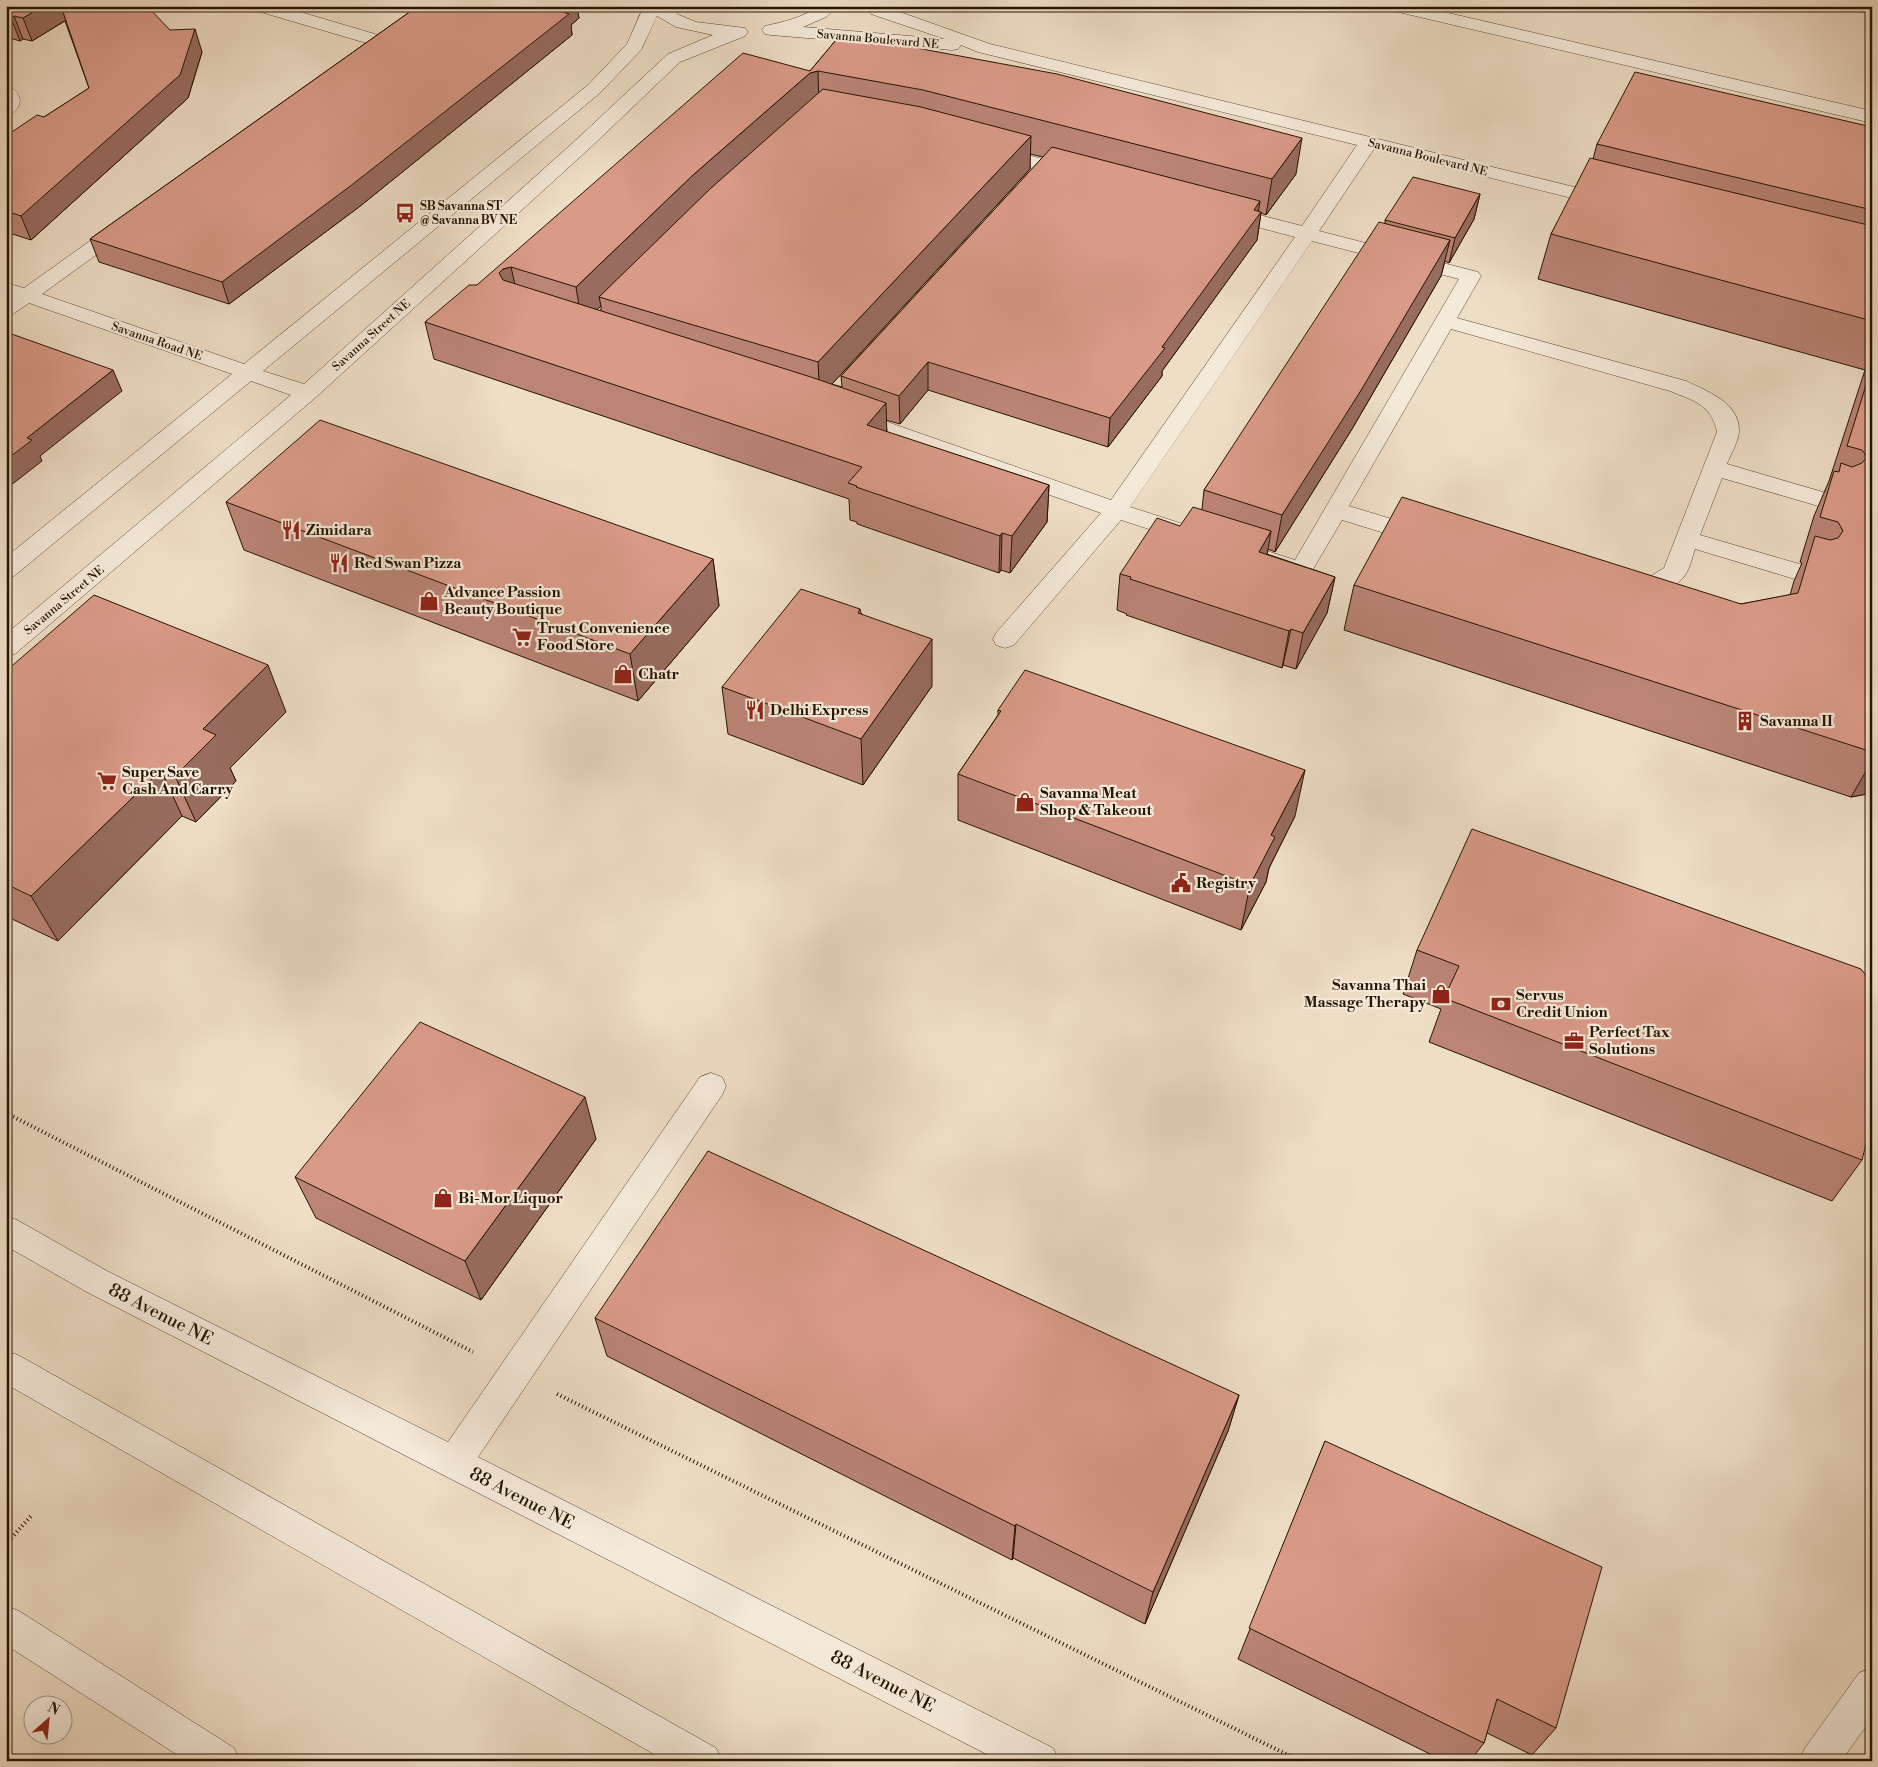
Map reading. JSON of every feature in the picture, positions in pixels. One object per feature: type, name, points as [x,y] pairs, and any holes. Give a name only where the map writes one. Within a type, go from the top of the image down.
[{"type":"street","points":[[260,6],[380,41]]},
{"type":"street","points":[[6,570],[594,89],[636,46],[653,6]]},
{"type":"street","points":[[658,6],[661,11],[681,22],[708,30],[739,32],[771,30],[800,23],[824,12],[830,6]]},
{"type":"street","name":"Savanna Boulevard NE","points":[[873,6],[877,10],[935,29],[984,48],[1630,207]]},
{"type":"street","points":[[1394,6],[1872,117]]},
{"type":"street","points":[[1858,6],[1872,9]]},
{"type":"street","points":[[364,53],[396,30]]},
{"type":"street","name":"Savanna Boulevard NE","points":[[771,30],[984,48]]},
{"type":"street","name":"Savanna Street NE","points":[[6,648],[307,393],[584,143],[674,58],[739,32]]},
{"type":"street","points":[[6,91],[9,92],[10,108],[6,110]]},
{"type":"street","points":[[820,114],[923,134],[1040,172],[1308,233],[1471,276],[1301,570],[1116,510],[831,401],[578,331],[820,114]]},
{"type":"street","points":[[1005,640],[1116,510],[1369,142]]},
{"type":"street","points":[[6,310],[139,214]]},
{"type":"street","name":"Savanna Road NE","points":[[6,288],[307,393]]},
{"type":"street","points":[[1445,321],[1678,386],[1708,399],[1724,415],[1728,432],[1674,573],[1650,587],[1626,592],[1610,591]]},
{"type":"street","points":[[1714,468],[1832,502]]},
{"type":"street","points":[[1336,510],[1440,542]]},
{"type":"street","points":[[1687,538],[1808,574]]},
{"type":"street","points":[[454,1463],[711,1086]]},
{"type":"street","name":"88 Avenue NE","points":[[6,1230],[96,1281],[1040,1761]]},
{"type":"street","points":[[6,1366],[703,1761]]},
{"type":"street","points":[[6,1624],[221,1761]]},
{"type":"street","points":[[1818,1761],[1872,1686]]},
{"type":"path","points":[[6,1113],[515,1373],[1300,1761]]},
{"type":"path","points":[[6,1544],[32,1515]]},
{"type":"building","points":[[6,6],[43,6],[23,18],[14,16],[11,18],[6,16]]},
{"type":"building","points":[[61,6],[147,6],[170,30],[195,29],[180,75],[21,216],[6,211],[6,136],[37,115],[44,117],[89,88]]},
{"type":"building","points":[[418,6],[564,6],[559,11],[569,14],[353,184],[222,282],[90,239]]},
{"type":"building","points":[[841,34],[1057,74],[1302,138],[1272,179],[923,90],[818,71],[810,73],[693,175],[576,287],[511,267],[503,269],[499,273],[503,280],[814,378],[886,403],[867,425],[1049,485],[1012,536],[1002,533],[1000,536],[848,483],[862,467],[425,322],[469,285],[477,285],[743,53],[810,71]]},
{"type":"building","points":[[1635,72],[1872,127],[1872,210],[1597,144]]},
{"type":"building","points":[[823,89],[921,107],[1031,136],[818,362],[599,297],[710,189]]},
{"type":"building","points":[[1052,147],[1260,201],[1254,210],[1261,212],[1162,347],[1165,348],[1110,418],[928,362],[899,396],[841,376]]},
{"type":"building","points":[[1590,158],[1872,226],[1872,321],[1551,234]]},
{"type":"building","points":[[1413,177],[1480,194],[1455,238],[1385,220]]},
{"type":"building","points":[[1379,222],[1450,240],[1360,392],[1282,515],[1204,490]]},
{"type":"building","points":[[6,332],[113,370],[27,438],[32,440],[6,460]]},
{"type":"building","points":[[1872,366],[1872,752],[1354,585],[1402,497],[1741,604],[1798,593],[1815,536],[1830,540],[1838,538],[1843,531],[1838,522],[1820,517],[1834,471],[1839,472],[1841,463],[1852,467],[1862,463],[1867,457],[1862,450],[1847,446]]},
{"type":"building","points":[[320,420],[713,559],[630,654],[226,502]]},
{"type":"building","points":[[1193,507],[1271,531],[1259,552],[1335,577],[1303,633],[1291,629],[1289,631],[1130,579],[1131,577],[1120,574],[1157,518],[1180,526]]},
{"type":"building","points":[[801,589],[860,609],[858,613],[932,639],[861,739],[722,687]]},
{"type":"building","points":[[94,595],[268,665],[203,729],[216,735],[175,776],[161,770],[31,896],[6,884],[6,671]]},
{"type":"building","points":[[1025,670],[1305,770],[1271,835],[1275,837],[1250,885],[958,774],[1001,711],[998,710]]},
{"type":"building","points":[[1472,829],[1861,969],[1872,983],[1872,1121],[1862,1160],[1444,998],[1459,966],[1417,950]]},
{"type":"building","points":[[420,1022],[585,1097],[465,1261],[295,1177]]},
{"type":"building","points":[[708,1151],[1239,1395],[1153,1592],[1016,1524],[1015,1526],[595,1318]]},
{"type":"building","points":[[1325,1441],[1602,1567],[1556,1728],[1497,1699],[1484,1743],[1249,1628]]},
{"type":"place","name":"SB Savanna ST @ Savanna BV NE","points":[[405,213]]},
{"type":"place","name":"Zimidara","points":[[291,530]]},
{"type":"place","name":"Red Swan Pizza","points":[[339,563]]},
{"type":"place","name":"Advance Passion Beauty Boutique","points":[[429,601]]},
{"type":"place","name":"Trust Convenience Food Store","points":[[522,637]]},
{"type":"place","name":"Chatr","points":[[623,674]]},
{"type":"place","name":"Delhi Express","points":[[755,710]]},
{"type":"place","name":"Savanna II","points":[[1745,721]]},
{"type":"place","name":"Super Save Cash And Carry","points":[[107,781]]},
{"type":"place","name":"Savanna Meat Shop & Takeout","points":[[1025,802]]},
{"type":"place","name":"Registry","points":[[1181,883]]},
{"type":"place","name":"Savanna Thai Massage Therapy","points":[[1441,994]]},
{"type":"place","name":"Servus Credit Union","points":[[1501,1004]]},
{"type":"place","name":"Perfect Tax Solutions","points":[[1574,1041]]},
{"type":"place","name":"Bi-Mor Liquor","points":[[443,1198]]}]
